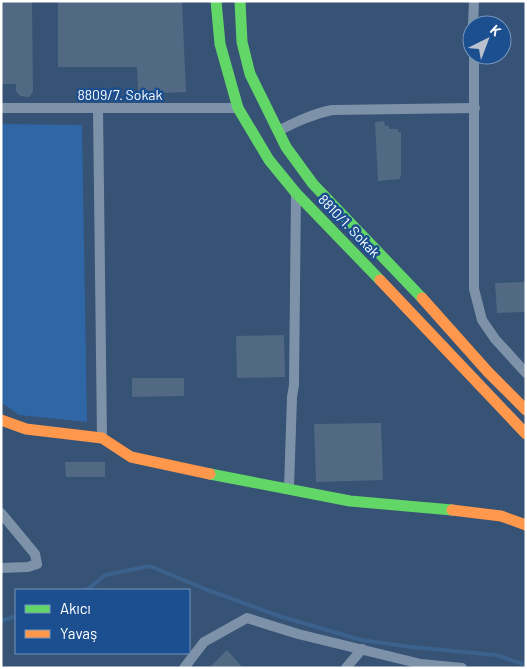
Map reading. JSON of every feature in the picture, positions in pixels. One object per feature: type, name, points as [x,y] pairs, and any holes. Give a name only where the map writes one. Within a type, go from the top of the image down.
[{"type":"street","name":"8810/1. Sokak","points":[[216,1],[220,44],[238,108],[269,160],[296,193],[412,312],[526,434]]},
{"type":"street","name":"8810/1. Sokak","points":[[240,1],[242,42],[250,74],[286,147],[313,184],[406,280],[488,372],[526,410]]},
{"type":"street","points":[[473,15],[474,1]]},
{"type":"street","points":[[474,65],[474,289],[482,320],[495,339],[526,373]]},
{"type":"street","name":"8809/7. Sokak","points":[[1,108],[238,108]]},
{"type":"street","points":[[98,108],[102,438]]},
{"type":"street","points":[[278,131],[298,120],[332,110],[474,108]]},
{"type":"street","points":[[289,488],[294,385],[296,193]]},
{"type":"street","points":[[1,420],[26,429],[102,438],[131,457],[201,472],[350,501],[438,508],[501,516],[526,525]]},
{"type":"street","points":[[1,513],[35,554],[37,564],[28,567],[1,568]]},
{"type":"street","points":[[1,529],[15,529]]},
{"type":"street","points":[[184,668],[204,642],[247,618],[298,634],[421,664],[462,668]]},
{"type":"street","points":[[346,668],[362,650]]},
{"type":"shaded area","points":[[1,124],[82,125],[87,422],[19,415],[1,402]]},
{"type":"building","points":[[1,1],[32,1],[33,92],[29,97],[20,96],[16,91],[16,84],[1,84]]},
{"type":"building","points":[[58,1],[182,1],[186,92],[138,94],[137,67],[58,67]]},
{"type":"building","points":[[384,121],[385,126],[389,126],[389,129],[398,129],[398,132],[401,132],[401,176],[400,179],[378,181],[375,122]]},
{"type":"building","points":[[526,282],[526,312],[497,313],[495,283]]},
{"type":"building","points":[[284,335],[285,377],[237,378],[236,336]]},
{"type":"building","points":[[132,378],[184,378],[184,396],[132,397]]},
{"type":"building","points":[[381,423],[383,480],[316,482],[314,424]]},
{"type":"building","points":[[65,462],[105,462],[105,477],[66,477]]},
{"type":"building","points":[[227,650],[243,668],[209,668]]},
{"type":"waterway","points":[[88,589],[105,575],[150,566],[205,589],[279,616],[361,640],[496,655],[526,665]]},
{"type":"waterway","points":[[1,621],[15,616]]},
{"type":"traffic: fast","points":[[216,1],[220,44],[238,108],[269,160],[296,193],[380,280]]},
{"type":"traffic: fast","points":[[240,1],[242,42],[250,74],[286,147],[313,184],[422,298]]},
{"type":"traffic: fast","points":[[210,474],[350,501],[452,510]]},
{"type":"traffic: slow","points":[[380,280],[526,434]]},
{"type":"traffic: slow","points":[[422,298],[488,372],[526,410]]},
{"type":"traffic: slow","points":[[1,420],[26,429],[102,438],[131,457],[210,474]]},
{"type":"traffic: slow","points":[[452,510],[501,516],[526,525]]}]
